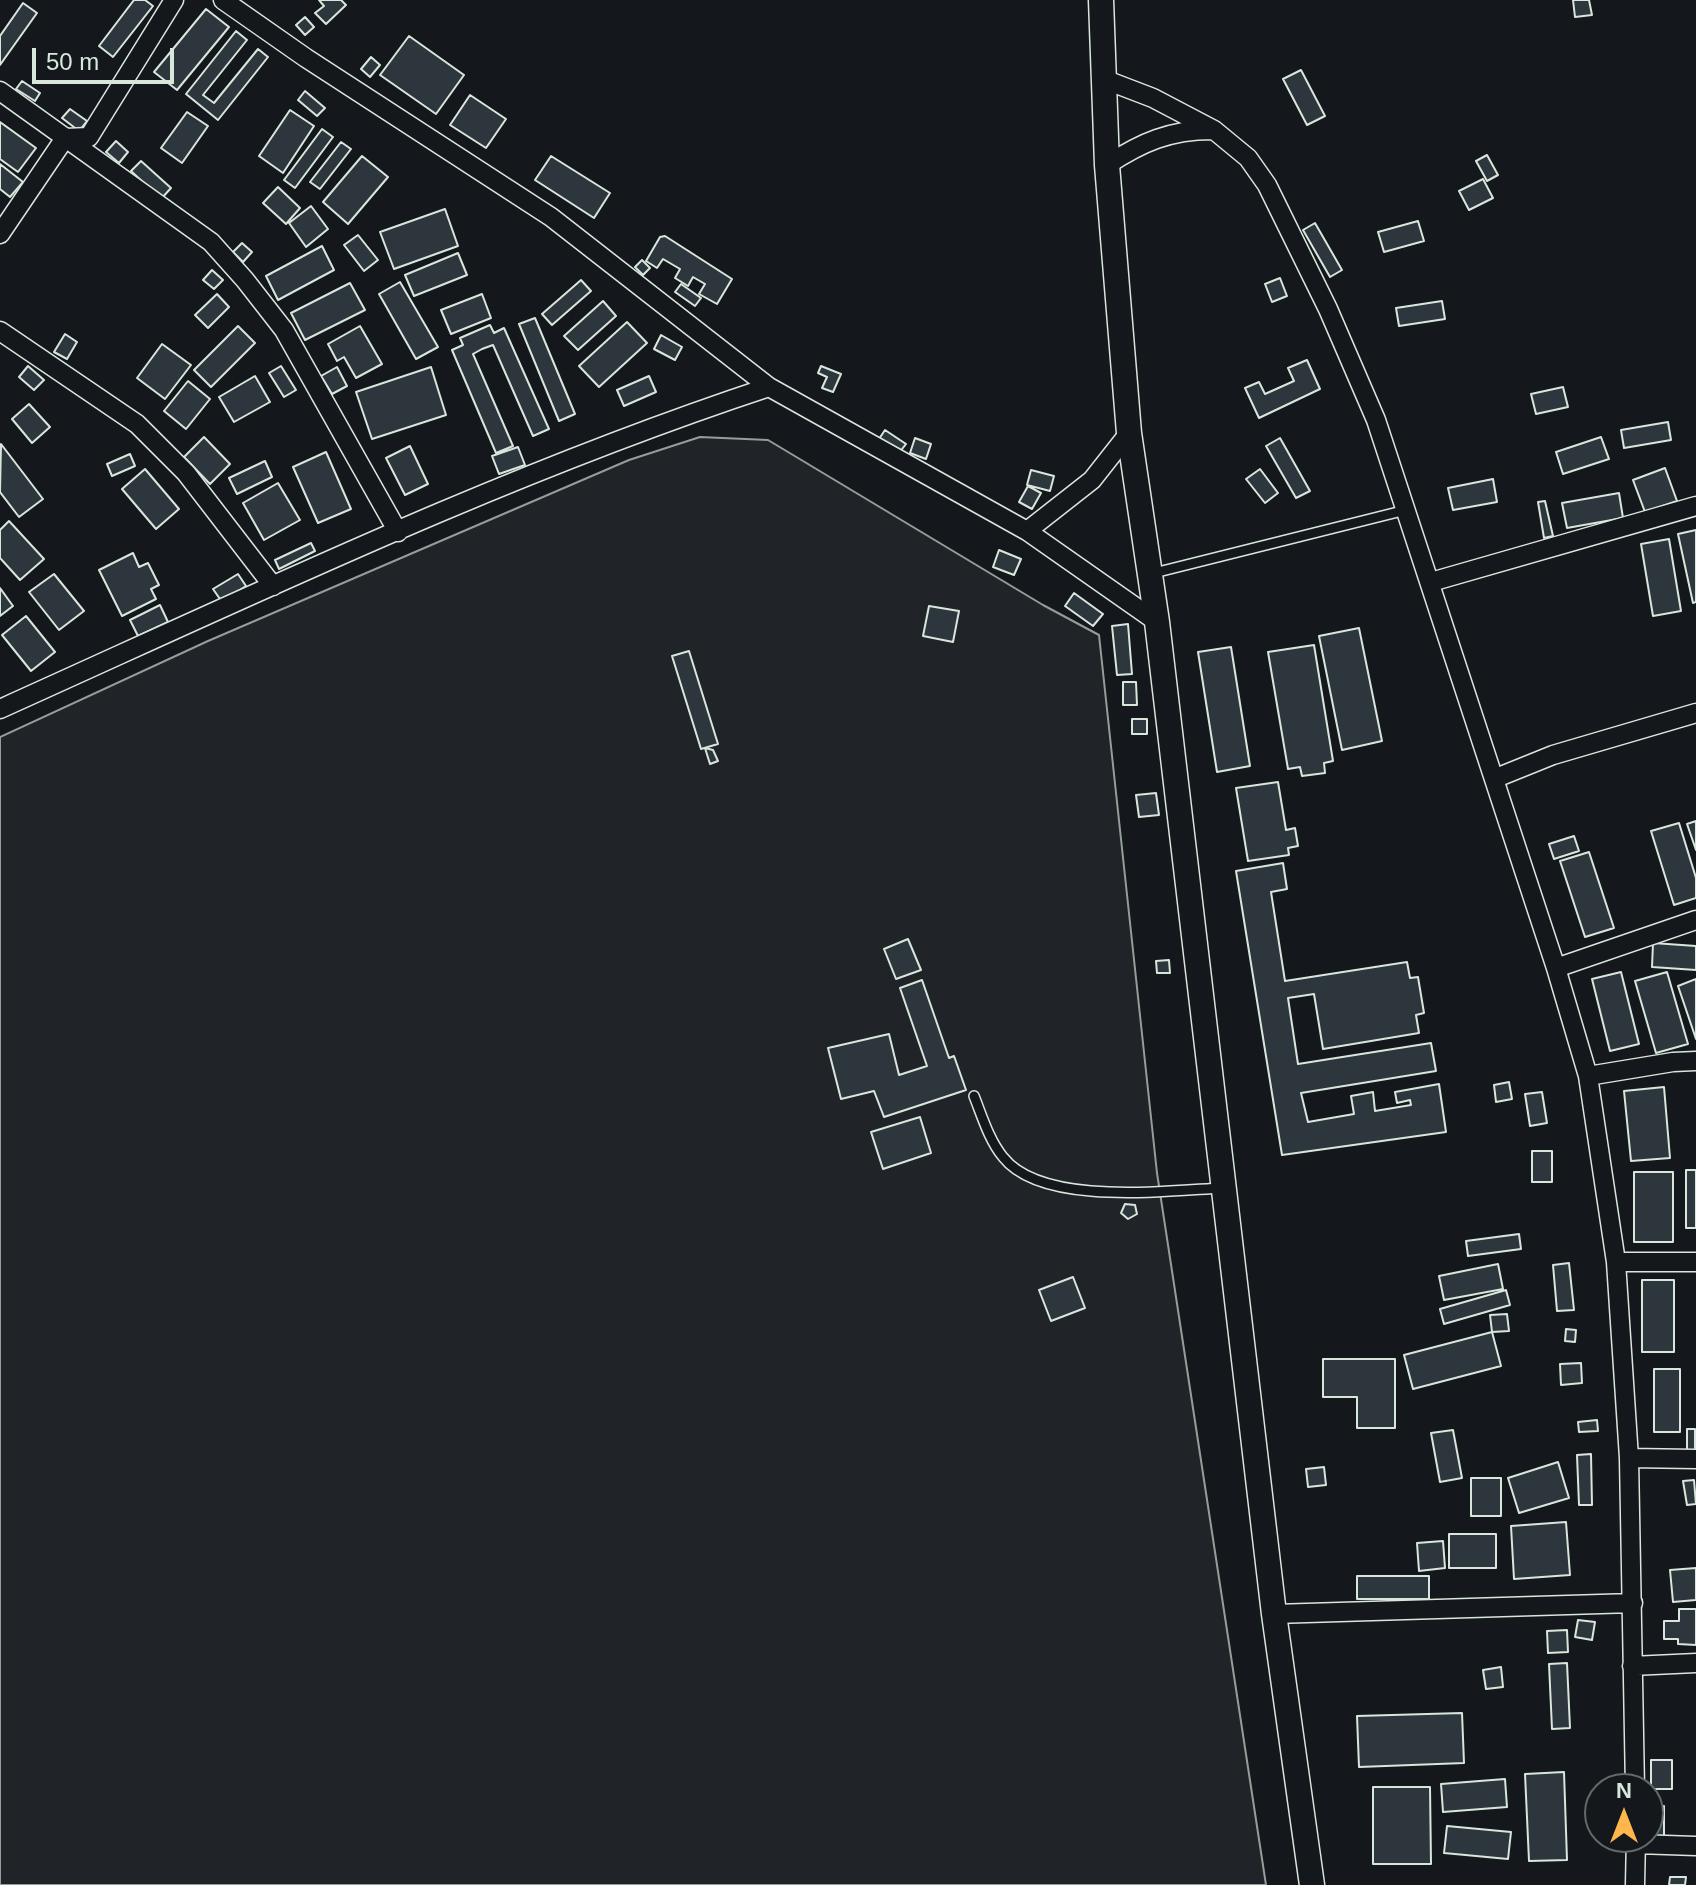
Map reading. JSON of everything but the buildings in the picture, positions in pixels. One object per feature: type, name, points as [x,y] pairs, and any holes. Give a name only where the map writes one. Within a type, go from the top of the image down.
[{"type":"main road","points":[[1102,12],[1107,165],[1129,433],[1157,622],[1274,1614],[1312,1885]]},
{"type":"street","points":[[65,138],[89,137],[174,0]]},
{"type":"street","points":[[223,0],[306,58],[551,217],[769,387],[1027,531],[1157,622]]},
{"type":"street","points":[[1106,80],[1153,98],[1214,130],[1248,158],[1267,185],[1328,309],[1376,420],[1556,968],[1588,1076],[1616,1262],[1629,1458],[1635,1773]]},
{"type":"street","points":[[0,91],[211,242],[284,330],[398,532]]},
{"type":"street","points":[[1107,165],[1154,137],[1183,130],[1214,130]]},
{"type":"street","points":[[0,234],[65,138]]},
{"type":"street","points":[[0,331],[137,424],[186,473],[273,586]]},
{"type":"street","points":[[0,709],[273,586],[650,426],[769,387]]},
{"type":"street","points":[[1027,531],[1092,480],[1129,433]]},
{"type":"street","points":[[1431,582],[1696,506]]},
{"type":"street","points":[[1496,778],[1553,755],[1696,713]]},
{"type":"street","points":[[1556,968],[1696,920]]},
{"type":"street","points":[[1588,1076],[1696,1061]]},
{"type":"street","points":[[1616,1262],[1696,1262]]},
{"type":"street","points":[[1629,1458],[1696,1459]]},
{"type":"street","points":[[1274,1614],[1633,1603]]},
{"type":"street","points":[[1632,1666],[1696,1663]]},
{"type":"street","points":[[1664,1843],[1696,1846]]},
{"type":"street","points":[[1635,1885],[1636,1853]]},
{"type":"lane","points":[[1150,574],[1406,510]]},
{"type":"lane","points":[[974,1096],[1001,1156],[1025,1174],[1055,1185],[1102,1191],[1224,1188]]},
{"type":"shaded area","points":[[700,437],[768,440],[1043,605],[1099,635],[1157,1173],[1266,1885],[0,1885],[0,737],[208,641],[629,460]]}]
